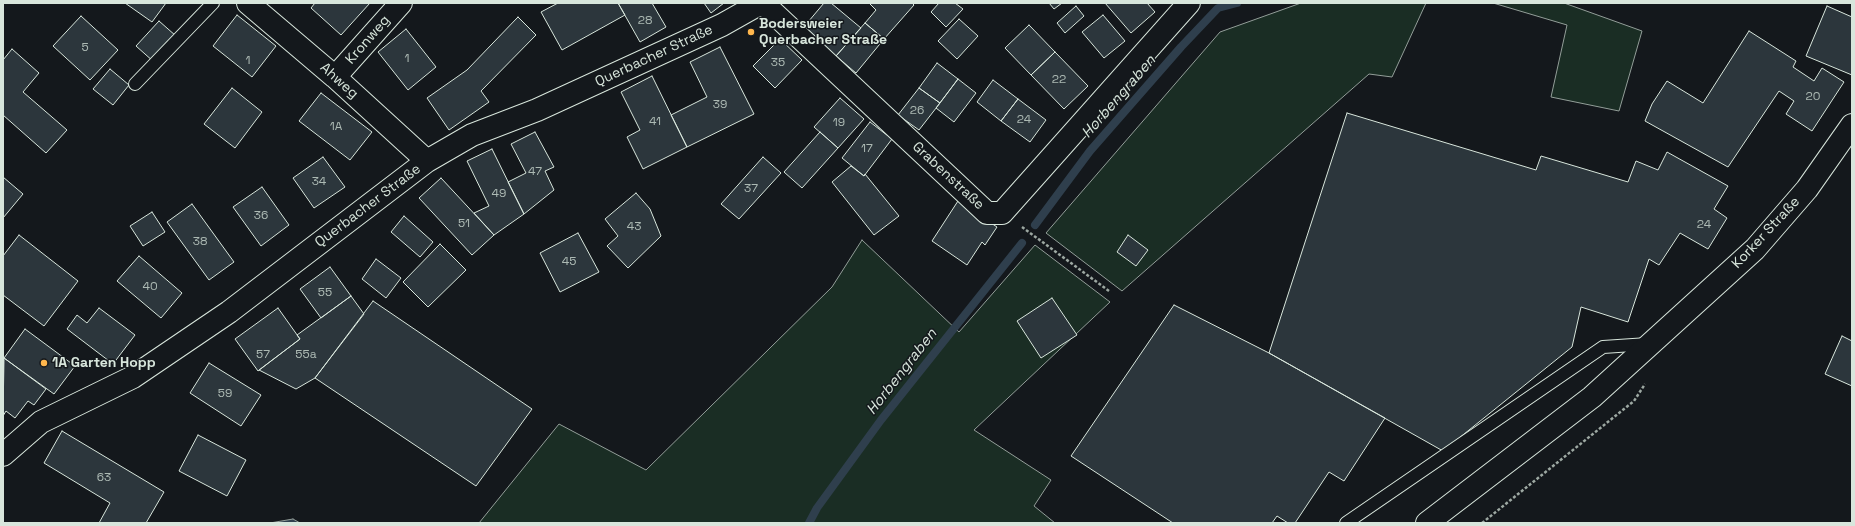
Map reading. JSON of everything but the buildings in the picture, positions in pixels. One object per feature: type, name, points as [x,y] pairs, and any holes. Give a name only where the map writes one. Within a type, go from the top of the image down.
[{"type":"street","name":"Ahweg","points":[[248,3],[335,77],[427,161]]},
{"type":"street","name":"Kronweg","points":[[335,77],[401,3]]},
{"type":"street","name":"Querbacher Straße","points":[[3,455],[41,422],[133,376],[229,312],[427,161],[472,136],[552,103],[722,26],[762,3]]},
{"type":"street","name":"Grabenstraße","points":[[762,3],[987,213],[1002,213],[1189,3]]},
{"type":"street","name":"Korker Straße","points":[[1426,523],[1592,397],[1648,344],[1755,249],[1807,189],[1852,125]]},
{"type":"lane","points":[[135,84],[213,3]]},
{"type":"lane","points":[[1346,523],[1603,347],[1648,344]]},
{"type":"path","points":[[1002,213],[1109,291]]},
{"type":"path","points":[[1482,523],[1634,401],[1646,383]]},
{"type":"green space","points":[[1301,3],[1426,3],[1392,77],[1369,74],[1122,291],[1046,233],[1220,32]]},
{"type":"green space","points":[[1493,3],[1564,3],[1642,31],[1619,111],[1551,97],[1567,25]]},
{"type":"green space","points":[[862,240],[959,332],[1035,245],[1110,302],[974,430],[1051,480],[1034,506],[1055,523],[479,523],[559,424],[646,470],[832,287]]},
{"type":"water","points":[[293,519],[300,523],[270,523]]},
{"type":"waterway","name":"Horbengraben","points":[[1035,225],[1090,151],[1181,47],[1218,8],[1237,3]]},
{"type":"waterway","name":"Horbengraben","points":[[809,523],[817,508],[881,420],[1022,243]]},
{"type":"place","name":"Bodersweier Querbacher Straße","points":[[751,32]]},
{"type":"place","name":"1A Garten Hopp","points":[[44,363]]}]
